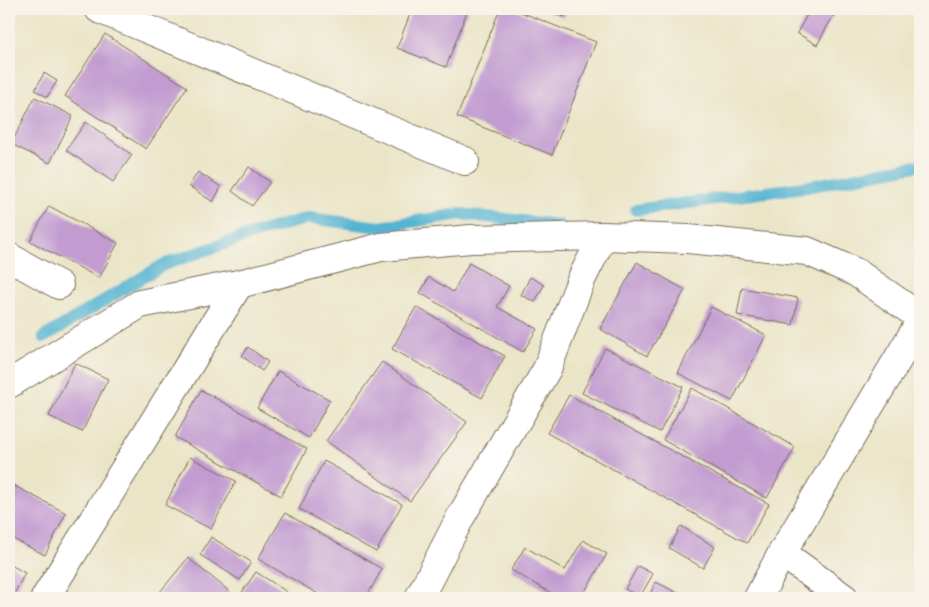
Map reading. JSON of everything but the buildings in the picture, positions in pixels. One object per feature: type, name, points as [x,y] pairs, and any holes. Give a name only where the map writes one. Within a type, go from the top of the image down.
[{"type":"street","points":[[99,9],[465,161]]},
{"type":"street","points":[[419,598],[460,518],[547,369],[581,280],[603,236]]},
{"type":"street","points":[[9,384],[140,304],[239,284],[381,247],[471,239],[603,236],[688,239],[807,251],[857,273],[920,317]]},
{"type":"street","points":[[9,258],[59,285]]},
{"type":"street","points":[[45,598],[239,284]]},
{"type":"street","points":[[758,598],[782,553],[920,322]]},
{"type":"street","points":[[782,553],[844,598]]},
{"type":"waterway","points":[[636,210],[811,186],[920,165]]},
{"type":"waterway","points":[[44,337],[163,265],[252,234],[308,218],[380,227],[460,214],[559,225]]}]
